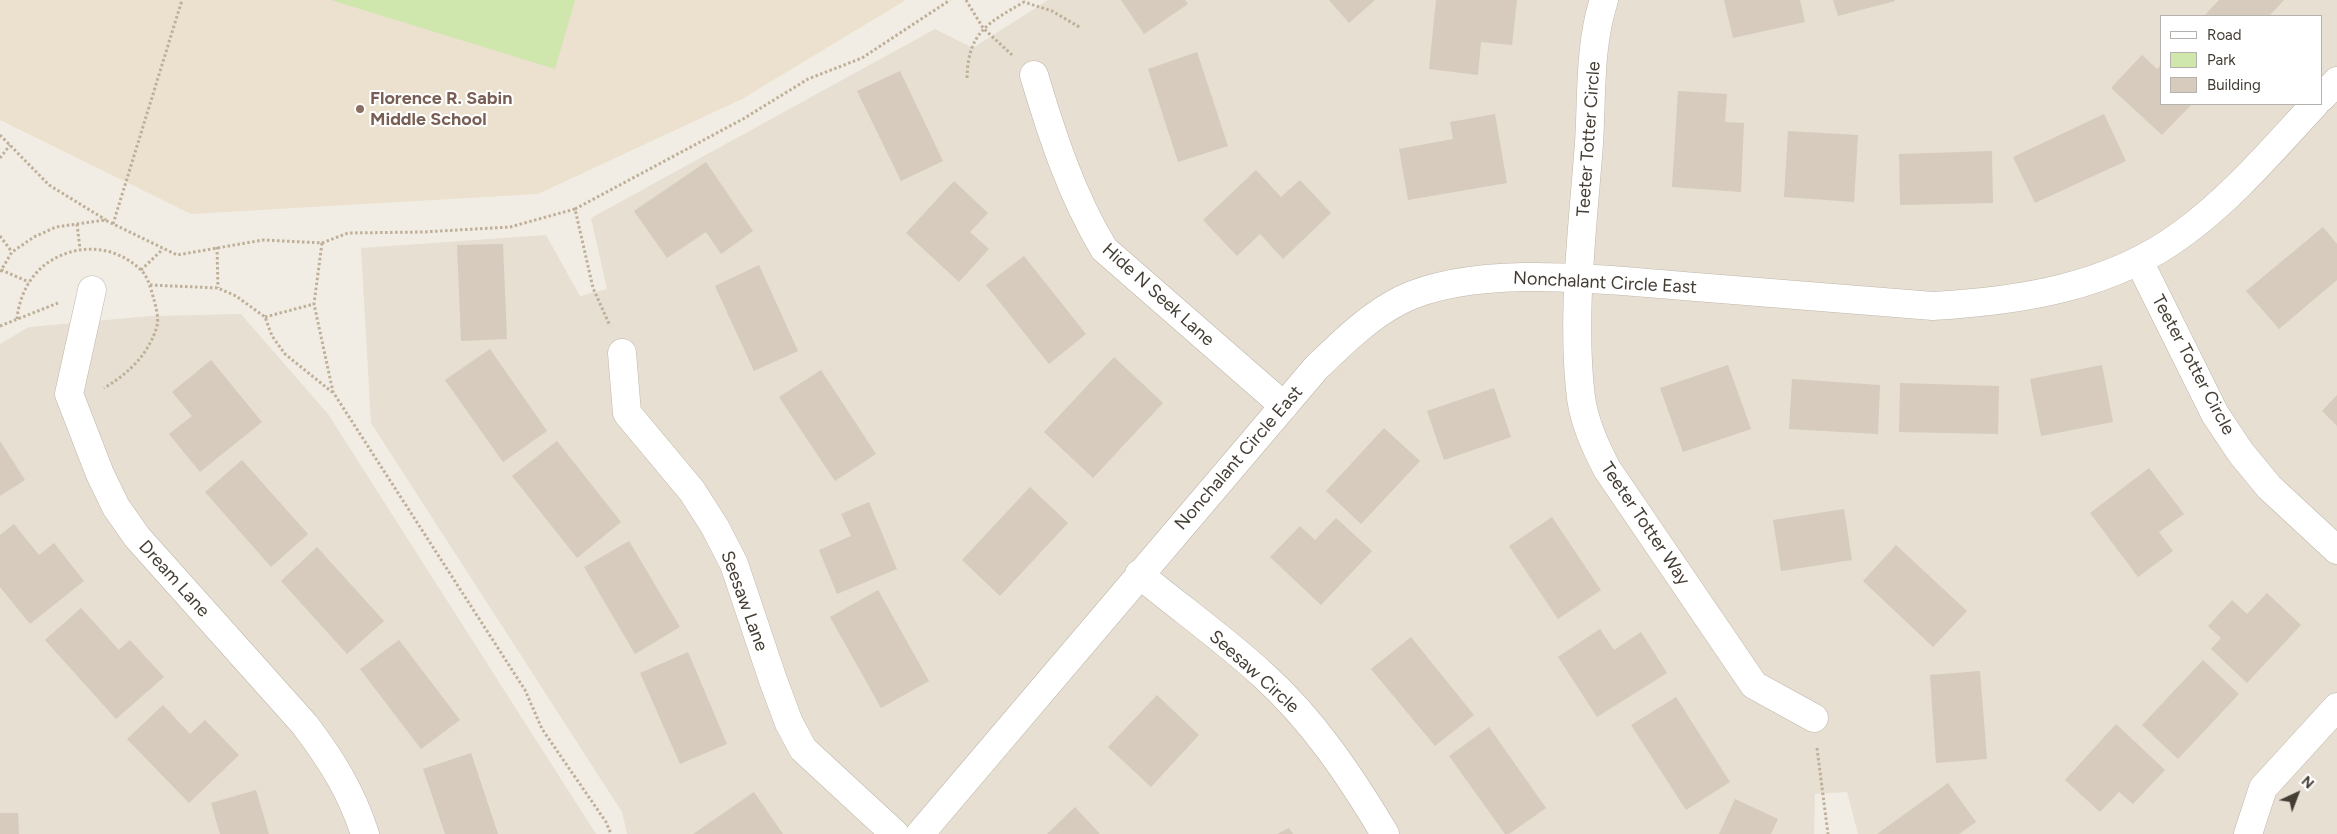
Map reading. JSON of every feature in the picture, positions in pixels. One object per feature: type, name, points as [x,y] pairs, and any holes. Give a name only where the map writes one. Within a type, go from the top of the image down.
[{"type":"street","name":"Teeter Totter Circle","points":[[1579,278],[1596,41],[1604,0]]},
{"type":"street","name":"Hide N Seek Lane","points":[[1034,76],[1055,143],[1085,217],[1104,249],[1284,406]]},
{"type":"street","points":[[2322,97],[2337,81]]},
{"type":"street","name":"Nonchalant Circle East","points":[[920,834],[1316,368],[1370,319],[1401,300],[1433,288],[1480,279],[1579,278],[1933,306],[1991,302],[2042,294],[2140,261],[2182,235],[2224,200],[2314,105]]},
{"type":"street","name":"Teeter Totter Circle","points":[[2140,261],[2215,414],[2241,453],[2270,487],[2337,550]]},
{"type":"street","name":"Teeter Totter Way","points":[[1579,278],[1578,353],[1582,398],[1589,433],[1607,469],[1754,685],[1814,718]]},
{"type":"street","name":"Dream Lane","points":[[92,290],[69,394],[100,474],[116,507],[137,538],[305,724],[327,754],[352,796],[366,834]]},
{"type":"street","name":"Seesaw Lane","points":[[622,352],[628,413],[692,490],[715,527],[734,564],[789,723],[803,749],[895,834]]},
{"type":"street","name":"Seesaw Circle","points":[[1139,574],[1263,675],[1307,721],[1340,764],[1385,834]]},
{"type":"street","points":[[2248,834],[2263,788],[2337,707]]},
{"type":"path","points":[[115,225],[182,0]]},
{"type":"path","points":[[29,282],[0,271],[12,252],[56,227],[105,220],[177,255],[217,246],[263,240],[322,243],[348,233],[423,232],[510,227],[575,209],[742,119],[808,79],[862,58],[950,0]]},
{"type":"path","points":[[966,0],[983,28],[1034,76]]},
{"type":"path","points":[[967,78],[968,58],[983,28],[1024,1],[1052,11],[1081,28]]},
{"type":"path","points":[[0,135],[49,185],[115,225]]},
{"type":"path","points":[[0,158],[10,145]]},
{"type":"path","points":[[575,209],[593,288],[622,352]]},
{"type":"path","points":[[77,224],[80,249]]},
{"type":"path","points":[[0,236],[12,252]]},
{"type":"path","points":[[322,243],[314,304],[333,392]]},
{"type":"path","points":[[217,246],[218,288]]},
{"type":"path","points":[[141,270],[163,249]]},
{"type":"path","points":[[150,285],[218,288],[236,296],[265,317],[272,336],[285,354],[333,392],[525,690],[542,729],[606,822],[611,834]]},
{"type":"path","points":[[0,326],[92,290]]},
{"type":"path","points":[[265,317],[314,304]]},
{"type":"path","points":[[1814,718],[1828,834]]},
{"type":"shaded area","name":"Florence R. Sabin Middle School","points":[[0,0],[906,0],[742,99],[538,194],[191,214],[0,120]]},
{"type":"shaded area","points":[[1048,0],[2337,0],[2337,834],[1858,834],[1847,792],[1815,794],[1814,834],[627,834],[622,812],[371,423],[361,248],[546,235],[580,296],[607,289],[591,218],[935,29],[973,48]]},
{"type":"shaded area","points":[[241,314],[328,414],[596,834],[0,834],[0,344],[29,327],[150,316]]},
{"type":"green space","points":[[331,0],[575,0],[555,69]]},
{"type":"building","points":[[1121,0],[1185,0],[1188,4],[1144,34]]},
{"type":"building","points":[[1329,0],[1375,0],[1349,23]]},
{"type":"building","points":[[1436,0],[1517,0],[1512,45],[1481,42],[1478,75],[1429,69]]},
{"type":"building","points":[[1724,0],[1800,0],[1805,22],[1733,38]]},
{"type":"building","points":[[1833,0],[1895,0],[1895,1],[1838,16]]},
{"type":"building","points":[[2219,0],[2284,0],[2270,15],[2205,15]]},
{"type":"building","points":[[1197,52],[1228,146],[1178,162],[1148,69]]},
{"type":"building","points":[[2142,55],[2157,69],[2160,66],[2160,105],[2191,105],[2162,135],[2111,88]]},
{"type":"building","points":[[900,71],[943,161],[901,181],[857,91]]},
{"type":"building","points":[[1678,91],[1727,94],[1725,122],[1744,123],[1741,192],[1672,187]]},
{"type":"building","points":[[1495,114],[1507,183],[1408,200],[1399,149],[1453,139],[1450,122]]},
{"type":"building","points":[[2104,114],[2126,161],[2035,203],[2013,157]]},
{"type":"building","points":[[1788,131],[1858,135],[1854,202],[1784,197]]},
{"type":"building","points":[[1992,151],[1993,203],[1900,205],[1899,154]]},
{"type":"building","points":[[706,162],[753,231],[721,254],[706,232],[667,258],[634,211]]},
{"type":"building","points":[[1256,170],[1281,197],[1300,180],[1331,213],[1283,259],[1260,234],[1237,256],[1203,220]]},
{"type":"building","points":[[954,181],[988,213],[970,232],[989,249],[959,282],[906,233]]},
{"type":"building","points":[[2323,227],[2337,244],[2337,280],[2279,329],[2246,291]]},
{"type":"building","points":[[503,244],[507,339],[461,341],[457,245]]},
{"type":"building","points":[[1024,256],[1086,334],[1049,364],[986,285]]},
{"type":"building","points":[[759,265],[798,351],[754,371],[715,286]]},
{"type":"building","points":[[490,349],[547,431],[503,462],[445,380]]},
{"type":"building","points":[[1114,357],[1163,403],[1093,478],[1044,432]]},
{"type":"building","points":[[211,360],[262,422],[200,472],[169,434],[192,416],[172,392]]},
{"type":"building","points":[[1728,365],[1751,429],[1683,452],[1660,388]]},
{"type":"building","points":[[2102,365],[2113,422],[2041,436],[2030,379]]},
{"type":"building","points":[[821,370],[876,454],[835,481],[779,397]]},
{"type":"building","points":[[1792,379],[1880,385],[1878,434],[1789,429]]},
{"type":"building","points":[[1900,383],[1999,386],[1998,434],[1899,432]]},
{"type":"building","points":[[1494,388],[1511,437],[1444,460],[1427,411]]},
{"type":"building","points":[[2337,395],[2337,426],[2322,411]]},
{"type":"building","points":[[1384,428],[1420,461],[1361,524],[1326,491]]},
{"type":"building","points":[[0,441],[25,480],[0,496]]},
{"type":"building","points":[[557,441],[621,522],[577,558],[512,476]]},
{"type":"building","points":[[242,460],[308,534],[271,567],[205,492]]},
{"type":"building","points":[[2149,468],[2184,514],[2159,532],[2173,551],[2138,577],[2090,513]]},
{"type":"building","points":[[1030,487],[1068,523],[1000,596],[962,560]]},
{"type":"building","points":[[869,502],[897,569],[837,594],[819,550],[851,536],[841,514]]},
{"type":"building","points":[[1844,509],[1852,560],[1781,571],[1773,520]]},
{"type":"building","points":[[1552,517],[1601,590],[1558,619],[1509,546]]},
{"type":"building","points":[[1336,518],[1372,551],[1321,605],[1270,557],[1300,526],[1315,540]]},
{"type":"building","points":[[14,524],[39,555],[54,543],[84,581],[30,624],[0,587],[0,535]]},
{"type":"building","points":[[629,541],[680,627],[635,654],[584,567]]},
{"type":"building","points":[[1896,545],[1967,611],[1933,647],[1863,581]]},
{"type":"building","points":[[317,547],[384,621],[347,654],[281,581]]},
{"type":"building","points":[[878,590],[929,681],[881,708],[830,617]]},
{"type":"building","points":[[2267,593],[2301,625],[2247,683],[2211,649],[2221,638],[2208,626],[2232,600],[2247,614]]},
{"type":"building","points":[[81,608],[119,650],[130,640],[164,677],[116,719],[45,640]]},
{"type":"building","points":[[1600,629],[1614,650],[1641,632],[1667,673],[1597,717],[1558,657]]},
{"type":"building","points":[[1411,637],[1474,715],[1435,746],[1371,669]]},
{"type":"building","points":[[399,640],[460,720],[421,749],[360,669]]},
{"type":"building","points":[[688,652],[727,744],[680,764],[640,673]]},
{"type":"building","points":[[2203,660],[2239,694],[2178,759],[2142,725]]},
{"type":"building","points":[[1980,671],[1987,759],[1936,763],[1930,675]]},
{"type":"building","points":[[1157,695],[1199,735],[1151,787],[1108,747]]},
{"type":"building","points":[[1676,697],[1730,782],[1686,810],[1631,725]]},
{"type":"building","points":[[163,705],[190,734],[205,720],[239,755],[189,803],[127,739]]},
{"type":"building","points":[[2116,724],[2165,770],[2133,804],[2119,792],[2100,812],[2065,780]]},
{"type":"building","points":[[1489,727],[1546,808],[1509,834],[1505,834],[1449,756]]},
{"type":"building","points":[[471,753],[498,834],[445,834],[423,769]]},
{"type":"building","points":[[1948,783],[1976,822],[1959,834],[1877,834]]},
{"type":"building","points":[[256,790],[269,834],[220,834],[211,803]]},
{"type":"building","points":[[754,792],[783,834],[693,834]]},
{"type":"building","points":[[1735,799],[1778,819],[1771,834],[1719,834]]},
{"type":"building","points":[[1075,807],[1100,834],[1047,834]]},
{"type":"building","points":[[0,813],[18,813],[19,834],[0,834]]},
{"type":"building","points":[[1289,828],[1293,834],[1277,834]]},
{"type":"place","name":"Florence R. Sabin Middle School","points":[[360,109]]}]
